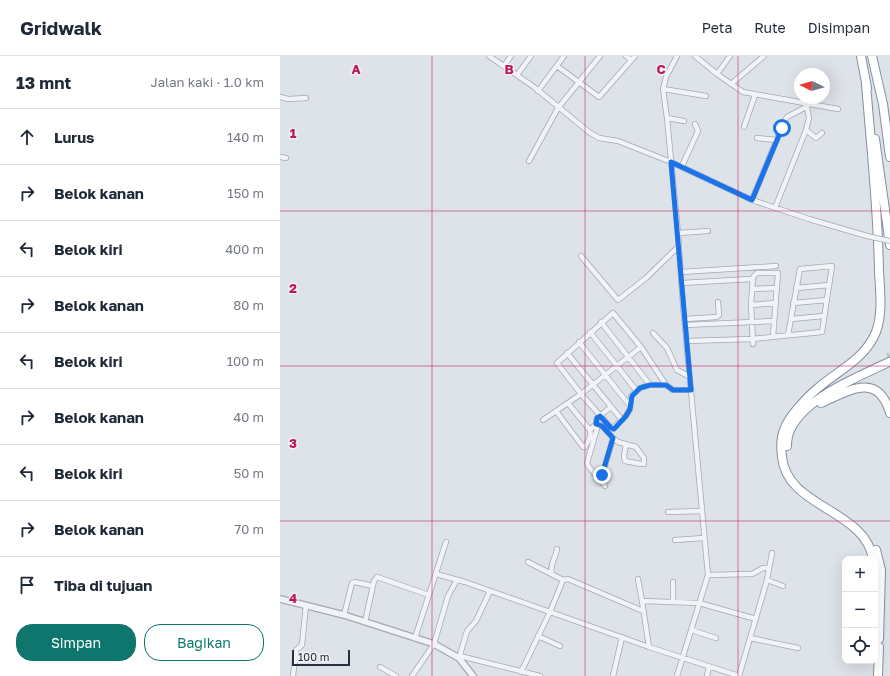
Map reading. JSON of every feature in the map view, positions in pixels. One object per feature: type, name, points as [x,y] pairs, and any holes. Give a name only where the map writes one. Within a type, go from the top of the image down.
[{"type":"highway","points":[[861,56],[880,164],[890,245]]},
{"type":"highway","points":[[872,56],[890,129]]},
{"type":"highway","points":[[866,84],[878,227],[879,319],[876,331],[866,349],[857,359],[818,388],[792,415],[784,429],[782,450],[783,465],[793,482],[808,496],[852,525],[863,536],[872,556]]},
{"type":"highway","points":[[883,104],[890,157]]},
{"type":"highway","points":[[806,401],[858,371],[889,360]]},
{"type":"highway","points":[[878,676],[881,570],[877,552],[870,537],[861,526],[812,494],[802,485],[790,469],[787,457],[787,441],[790,429],[801,414],[817,400],[889,360]]},
{"type":"highway","points":[[806,410],[857,387],[869,388],[877,392],[885,401],[890,413]]},
{"type":"highway","points":[[873,664],[873,676]]},
{"type":"street","points":[[489,56],[517,75],[589,132],[599,138],[618,141],[682,166],[752,200],[867,236],[890,241]]},
{"type":"street","points":[[504,66],[511,56]]},
{"type":"street","points":[[517,75],[531,56]]},
{"type":"street","points":[[538,91],[564,56]]},
{"type":"street","points":[[529,161],[558,108],[600,56]]},
{"type":"street","points":[[557,66],[599,97],[633,58],[626,56]]},
{"type":"street","points":[[677,56],[666,77],[663,89],[678,233],[708,575],[677,676]]},
{"type":"street","points":[[695,56],[743,92],[794,102]]},
{"type":"street","points":[[717,74],[730,56]]},
{"type":"street","points":[[731,84],[764,56]]},
{"type":"street","points":[[663,89],[706,96]]},
{"type":"street","points":[[744,127],[755,95]]},
{"type":"street","points":[[280,96],[288,99],[306,98]]},
{"type":"street","points":[[752,200],[787,118],[806,104],[838,109]]},
{"type":"street","points":[[775,208],[806,130],[809,118],[806,104]]},
{"type":"street","points":[[667,118],[684,121]]},
{"type":"street","points":[[682,166],[698,131],[695,124]]},
{"type":"street","points":[[806,130],[816,138],[822,134]]},
{"type":"street","points":[[757,138],[777,140]]},
{"type":"street","points":[[280,157],[286,158]]},
{"type":"street","points":[[678,233],[708,231]]},
{"type":"street","points":[[581,256],[618,300],[646,278],[679,246]]},
{"type":"street","points":[[681,272],[776,266]]},
{"type":"street","points":[[687,342],[752,339],[822,332],[832,266],[800,268],[788,335]]},
{"type":"street","points":[[753,344],[751,305],[753,277],[755,274],[772,272],[778,273],[773,336]]},
{"type":"street","points":[[682,283],[751,279]]},
{"type":"street","points":[[796,288],[829,285]]},
{"type":"street","points":[[753,289],[777,288]]},
{"type":"street","points":[[793,303],[827,300]]},
{"type":"street","points":[[685,319],[717,317],[719,315],[718,302]]},
{"type":"street","points":[[751,305],[776,303]]},
{"type":"street","points":[[666,385],[643,386],[636,390],[632,396],[628,414],[612,429],[557,364],[558,361],[613,313],[641,347],[666,385],[673,390],[691,390]]},
{"type":"street","points":[[791,319],[824,316]]},
{"type":"street","points":[[685,325],[774,321]]},
{"type":"street","points":[[601,322],[652,385]]},
{"type":"street","points":[[590,332],[636,390]]},
{"type":"street","points":[[654,334],[667,348],[677,370],[690,377]]},
{"type":"street","points":[[579,342],[630,406]]},
{"type":"street","points":[[543,420],[581,394],[641,347]]},
{"type":"street","points":[[567,353],[622,420]]},
{"type":"street","points":[[652,385],[661,376]]},
{"type":"street","points":[[556,411],[583,447],[585,447],[591,433],[590,430],[568,403]]},
{"type":"street","points":[[605,486],[588,467],[587,463],[597,425],[596,420],[611,407]]},
{"type":"street","points":[[590,430],[597,425]]},
{"type":"street","points":[[597,425],[602,426],[618,442],[626,444],[636,447],[639,449],[644,458],[644,464],[625,461],[624,456],[626,444]]},
{"type":"street","points":[[601,480],[613,438]]},
{"type":"street","points":[[668,512],[702,510]]},
{"type":"street","points":[[676,540],[704,538]]},
{"type":"street","points":[[415,638],[446,542]]},
{"type":"street","points":[[552,574],[551,568],[557,549]]},
{"type":"street","points":[[436,574],[490,591],[649,647],[739,676],[767,580],[768,568],[772,553]]},
{"type":"street","points":[[528,562],[563,580],[568,579],[644,611]]},
{"type":"street","points":[[708,575],[752,574],[763,568],[768,568]]},
{"type":"street","points":[[365,622],[375,578],[377,577],[429,595]]},
{"type":"street","points":[[638,579],[649,647]]},
{"type":"street","points":[[412,676],[434,644],[448,596],[457,580]]},
{"type":"street","points":[[521,672],[550,612],[563,580]]},
{"type":"street","points":[[767,580],[783,586]]},
{"type":"street","points":[[344,615],[352,583],[355,582],[373,586]]},
{"type":"street","points":[[673,582],[673,602]]},
{"type":"street","points":[[460,657],[468,631],[476,621],[490,591]]},
{"type":"street","points":[[280,599],[344,615],[434,644],[460,657],[540,676]]},
{"type":"street","points":[[642,601],[699,603],[756,619]]},
{"type":"street","points":[[293,676],[296,650],[302,645],[306,606]]},
{"type":"street","points":[[690,630],[716,638]]},
{"type":"street","points":[[538,636],[560,646]]},
{"type":"street","points":[[613,676],[622,637]]},
{"type":"street","points":[[750,638],[798,648]]},
{"type":"street","points":[[460,657],[473,676]]},
{"type":"street","points":[[380,667],[396,676]]},
{"type":"street","points":[[707,676],[709,667]]},
{"type":"route","points":[[602,475],[613,438],[602,426],[596,424],[597,418],[600,416],[612,429],[614,429],[628,414],[630,409],[630,401],[636,390],[646,385],[666,385],[676,391],[691,390],[671,162],[752,200],[782,128]]}]
